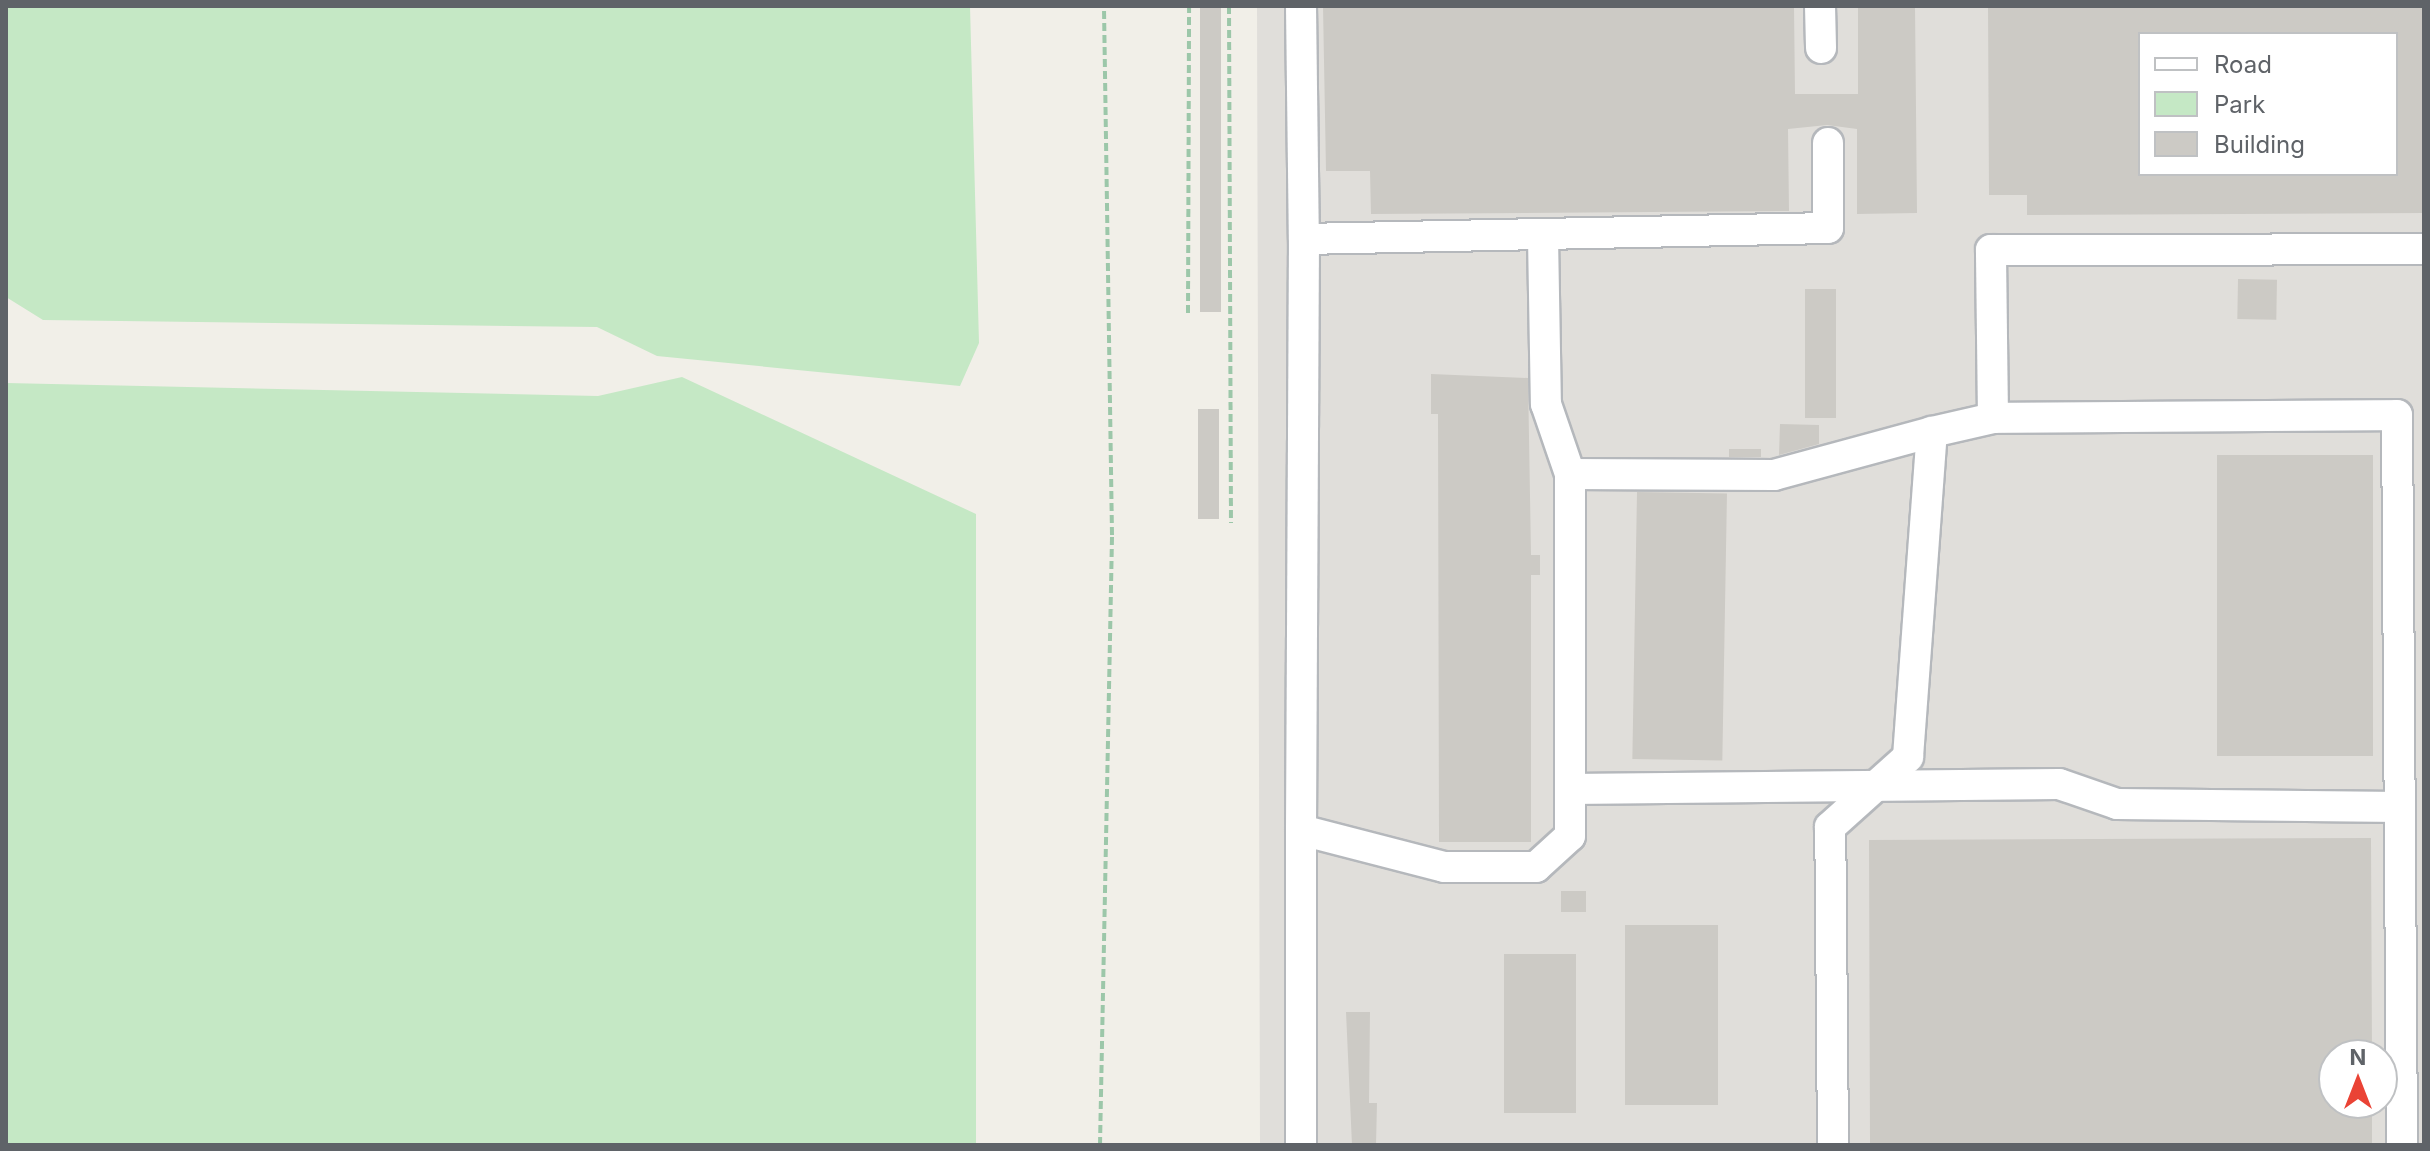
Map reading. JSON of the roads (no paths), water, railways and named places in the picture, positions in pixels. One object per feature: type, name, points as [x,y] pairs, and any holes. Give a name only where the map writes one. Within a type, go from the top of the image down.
[{"type":"lane","points":[[1301,6],[1304,239],[1301,1145]]},
{"type":"lane","points":[[1820,6],[1821,48]]},
{"type":"lane","points":[[1304,239],[1543,237],[1828,228],[1828,143]]},
{"type":"lane","points":[[1301,830],[1444,867],[1536,867],[1570,836],[1570,474],[1546,404],[1543,237]]},
{"type":"lane","points":[[1993,418],[1991,250],[2424,249]]},
{"type":"lane","points":[[1570,474],[1774,475],[1993,418],[2411,415],[2400,807],[2402,1145]]},
{"type":"lane","points":[[1833,1145],[1830,827],[1908,757],[1932,432]]},
{"type":"lane","points":[[1570,789],[2059,784],[2117,804],[2400,807]]}]
